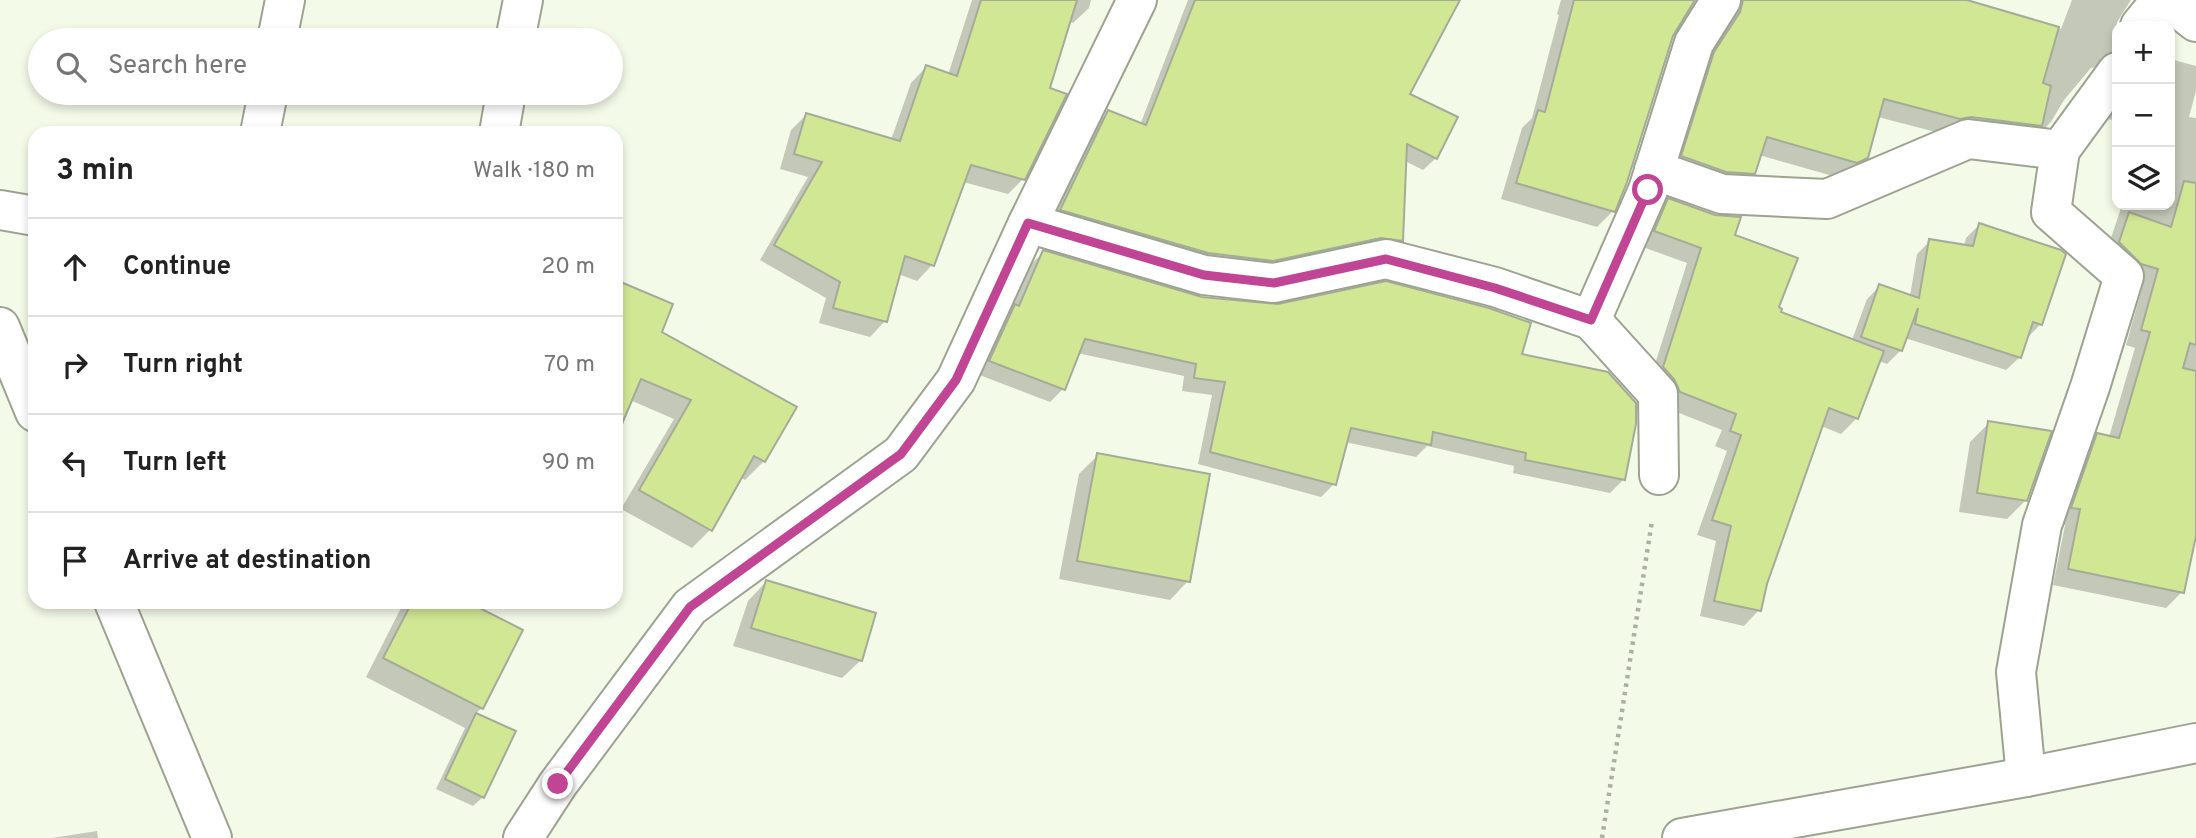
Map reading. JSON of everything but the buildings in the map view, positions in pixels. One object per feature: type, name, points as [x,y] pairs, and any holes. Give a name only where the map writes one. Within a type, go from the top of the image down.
[{"type":"street","points":[[279,28],[285,0]]},
{"type":"street","points":[[517,28],[523,0]]},
{"type":"street","points":[[523,838],[558,784],[690,607],[901,454],[956,380],[1028,223],[1137,0]]},
{"type":"street","points":[[1591,320],[1654,170],[1693,43],[1721,0]]},
{"type":"street","points":[[2144,21],[2161,0]]},
{"type":"street","points":[[2168,0],[2196,22]]},
{"type":"street","points":[[2026,777],[2016,671],[2042,525],[2090,387],[2124,276],[2051,212],[2060,150],[2112,79]]},
{"type":"street","points":[[261,126],[266,105]]},
{"type":"street","points":[[500,126],[504,105]]},
{"type":"street","points":[[1654,170],[1722,194],[1827,199],[1968,139],[2060,150]]},
{"type":"street","points":[[0,210],[28,215]]},
{"type":"street","points":[[1028,223],[1204,275],[1274,283],[1386,259],[1495,288],[1591,320],[1658,394],[1659,475]]},
{"type":"street","points":[[0,327],[28,395]]},
{"type":"street","points":[[117,609],[212,838]]},
{"type":"street","points":[[1682,838],[2026,777],[2196,743]]},
{"type":"path","points":[[1602,838],[1659,475]]},
{"type":"route","points":[[558,784],[690,607],[901,454],[956,380],[1028,223],[1204,275],[1274,283],[1386,259],[1495,288],[1591,320],[1648,190]]}]
